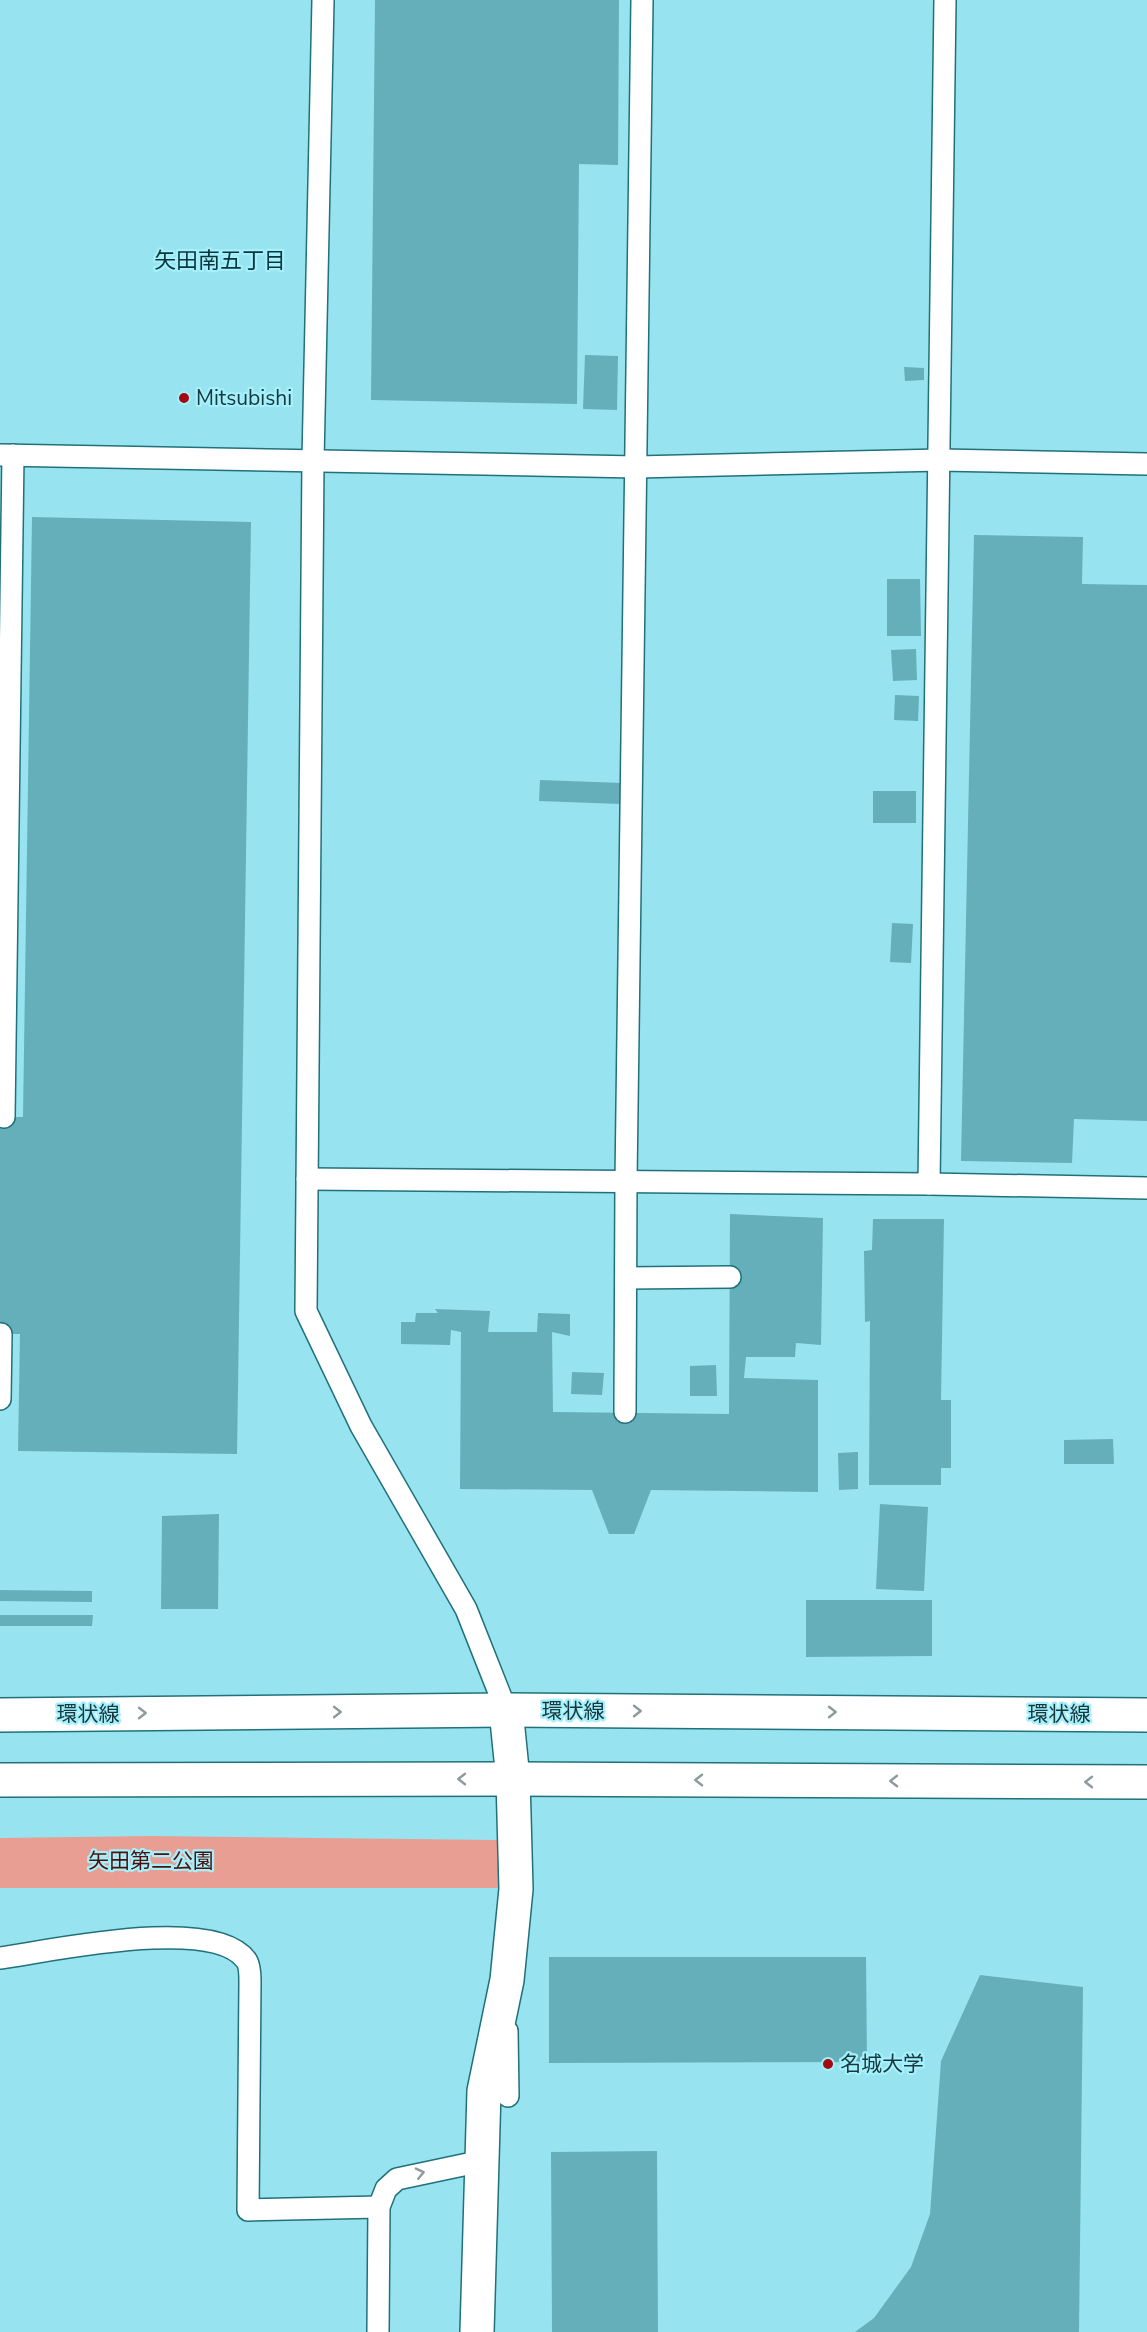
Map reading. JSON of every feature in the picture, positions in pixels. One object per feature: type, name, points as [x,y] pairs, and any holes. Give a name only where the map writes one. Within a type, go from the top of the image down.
[{"type":"main road","name":"環状線","points":[[0,1714],[506,1710],[1147,1714]]},
{"type":"main road","points":[[477,2332],[484,2091],[507,1980],[516,1889],[513,1779],[506,1710]]},
{"type":"main road","points":[[0,1780],[513,1779],[1147,1782]]},
{"type":"lane","points":[[323,0],[313,460],[306,1311],[361,1426],[466,1609],[506,1710]]},
{"type":"lane","points":[[625,1412],[642,0]]},
{"type":"lane","points":[[929,1184],[941,460],[945,0]]},
{"type":"lane","points":[[4,1117],[3,787],[7,455],[637,467],[941,460],[1147,464]]},
{"type":"lane","points":[[308,1179],[1147,1188]]},
{"type":"lane","points":[[626,1278],[730,1277]]},
{"type":"lane","points":[[0,1399],[1,1334]]},
{"type":"lane","points":[[0,1958],[86,1943],[183,1938],[213,1941],[234,1949],[248,1962],[250,1982],[248,2210],[379,2207]]},
{"type":"lane","points":[[507,1980],[508,2096]]},
{"type":"lane","points":[[378,2332],[379,2207],[386,2189],[397,2179],[482,2161]]},
{"type":"green space","name":"矢田第二公園","points":[[152,1836],[497,1840],[499,1888],[0,1888],[0,1838]]},
{"type":"building","points":[[375,0],[619,0],[618,165],[579,164],[577,404],[371,400]]},
{"type":"building","points":[[585,355],[618,356],[617,410],[583,409]]},
{"type":"building","points":[[904,367],[924,368],[924,380],[905,381]]},
{"type":"building","points":[[32,517],[251,522],[237,1454],[18,1451],[20,1334],[0,1334],[0,1117],[23,1117]]},
{"type":"building","points":[[974,535],[1083,537],[1082,584],[1147,585],[1147,1121],[1074,1119],[1072,1163],[961,1161]]},
{"type":"building","points":[[887,579],[920,579],[921,636],[887,636]]},
{"type":"building","points":[[916,649],[917,680],[893,681],[891,650]]},
{"type":"building","points":[[895,695],[919,696],[918,721],[894,720]]},
{"type":"building","points":[[540,780],[622,783],[621,804],[539,801]]},
{"type":"building","points":[[873,791],[916,791],[916,823],[873,823]]},
{"type":"building","points":[[892,923],[913,924],[911,963],[890,962]]},
{"type":"building","points":[[730,1214],[823,1218],[821,1345],[796,1343],[795,1357],[746,1357],[744,1378],[818,1380],[818,1492],[651,1490],[634,1534],[609,1534],[592,1490],[460,1489],[461,1332],[451,1330],[450,1345],[401,1344],[401,1322],[415,1322],[416,1313],[438,1313],[435,1309],[490,1311],[488,1332],[537,1332],[538,1313],[570,1314],[570,1336],[552,1332],[553,1412],[729,1414]]},
{"type":"building","points":[[873,1219],[944,1219],[941,1400],[951,1400],[951,1468],[941,1468],[941,1485],[869,1485],[870,1321],[865,1322],[864,1251],[872,1250]]},
{"type":"building","points":[[716,1365],[717,1396],[690,1396],[690,1366]]},
{"type":"building","points":[[572,1372],[604,1373],[602,1395],[571,1394]]},
{"type":"building","points":[[1113,1439],[1114,1464],[1064,1464],[1064,1440]]},
{"type":"building","points":[[858,1452],[858,1489],[839,1490],[838,1453]]},
{"type":"building","points":[[880,1504],[928,1507],[924,1591],[876,1589]]},
{"type":"building","points":[[219,1514],[218,1609],[161,1609],[162,1516]]},
{"type":"building","points":[[0,1590],[92,1591],[92,1602],[0,1601]]},
{"type":"building","points":[[806,1600],[932,1600],[932,1656],[806,1657]]},
{"type":"building","points":[[0,1615],[93,1615],[92,1626],[0,1626]]},
{"type":"building","points":[[549,1957],[866,1957],[867,2062],[549,2063]]},
{"type":"building","points":[[980,1975],[1083,1987],[1079,2332],[855,2332],[874,2318],[911,2267],[930,2214],[941,2061]]},
{"type":"building","points":[[657,2151],[658,2332],[552,2332],[551,2152]]},
{"type":"place","name":"Mitsubishi","points":[[184,398]]},
{"type":"place","name":"名城大学","points":[[828,2064]]},
{"type":"district","name":"矢田南五丁目","points":[[220,261]]}]
